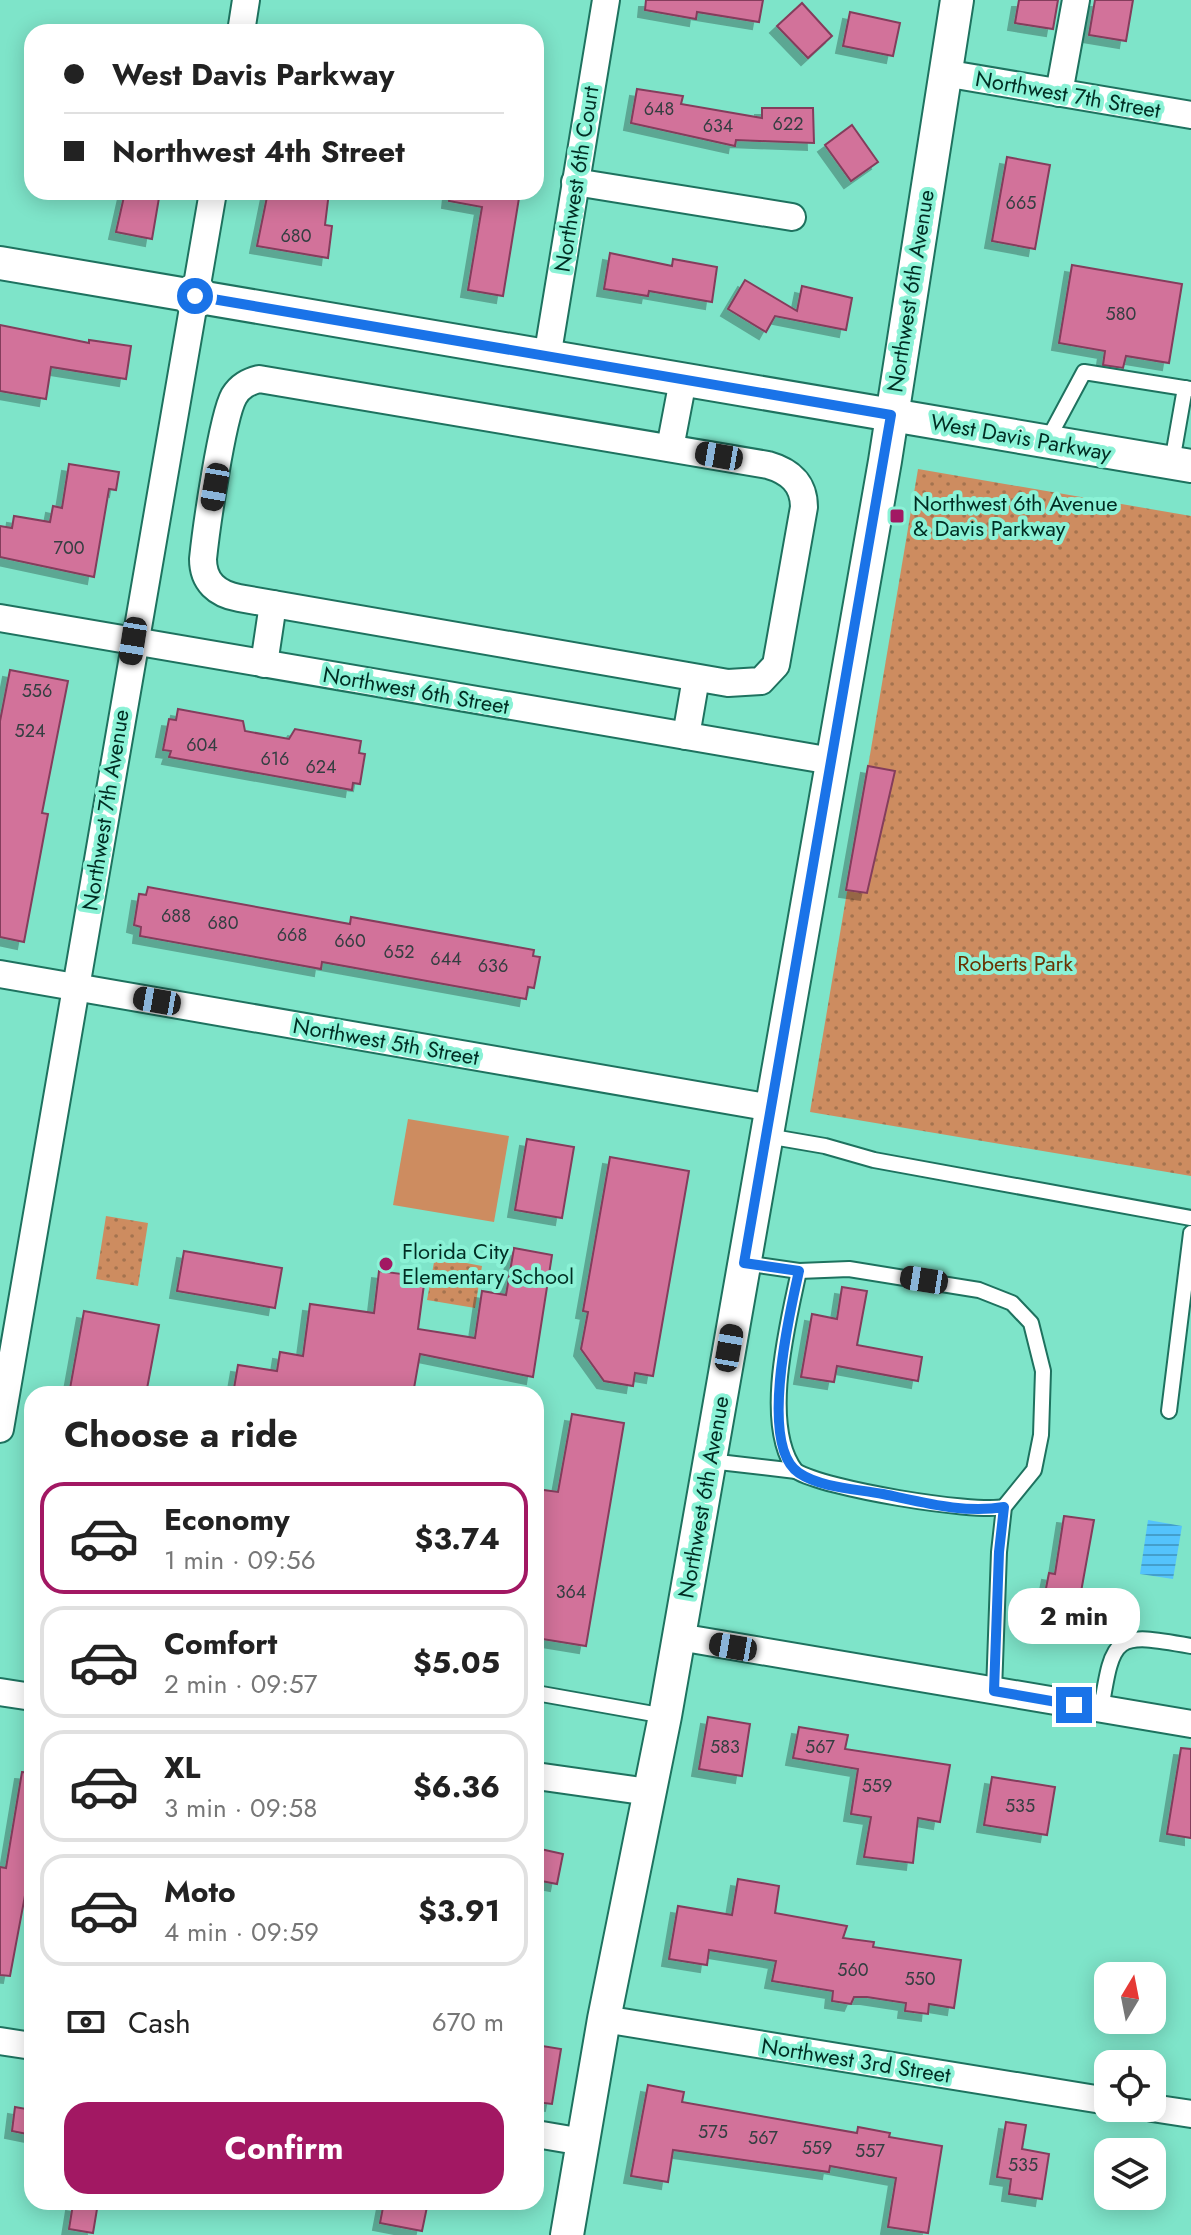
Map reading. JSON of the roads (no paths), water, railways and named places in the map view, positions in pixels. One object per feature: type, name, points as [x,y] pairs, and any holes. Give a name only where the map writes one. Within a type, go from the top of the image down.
[{"type":"street","points":[[242,24],[246,0]]},
{"type":"street","name":"Northwest 6th Court","points":[[547,358],[606,0]]},
{"type":"street","name":"Northwest 6th Avenue","points":[[567,2235],[604,2019],[665,1716],[710,1461],[891,415],[957,0]]},
{"type":"street","points":[[1059,93],[1076,0]]},
{"type":"street","name":"Northwest 7th Street","points":[[944,73],[1191,115]]},
{"type":"street","points":[[575,182],[792,217]]},
{"type":"street","name":"Northwest 7th Avenue","points":[[0,1429],[133,641],[212,200]]},
{"type":"street","name":"West Davis Parkway","points":[[0,263],[1181,464]]},
{"type":"street","points":[[269,379],[670,448],[779,468],[797,481],[804,499],[782,645],[771,673],[761,681],[742,684],[696,678],[226,596],[212,585],[203,569],[229,409],[235,394],[249,382],[269,379]]},
{"type":"street","points":[[670,448],[683,380]]},
{"type":"street","points":[[264,664],[273,604]]},
{"type":"street","name":"Northwest 6th Street","points":[[0,618],[832,761]]},
{"type":"street","points":[[686,736],[696,678]]},
{"type":"street","name":"Northwest 5th Street","points":[[0,974],[769,1122]]},
{"type":"street","points":[[679,1637],[1191,1724]]},
{"type":"street","points":[[0,1692],[24,1696]]},
{"type":"street","points":[[544,1777],[649,1792]]},
{"type":"street","name":"Northwest 3rd Street","points":[[604,2019],[1094,2099]]},
{"type":"street","points":[[0,2041],[24,2045]]},
{"type":"street","points":[[1166,2110],[1191,2114]]},
{"type":"street","points":[[544,2135],[583,2142]]},
{"type":"lane","points":[[1047,442],[1084,372],[1188,388],[1181,464]]},
{"type":"lane","points":[[769,1122],[825,1146],[874,1160],[1191,1218]]},
{"type":"lane","points":[[1169,1411],[1191,1233]]},
{"type":"lane","points":[[744,1263],[799,1271],[849,1269],[965,1287],[991,1293],[1023,1312],[1036,1338],[1043,1371],[1041,1435],[1034,1470],[1004,1507],[999,1552],[994,1691]]},
{"type":"lane","points":[[796,1471],[790,1464],[782,1434],[779,1387],[781,1353],[799,1271]]},
{"type":"lane","points":[[710,1461],[796,1471],[833,1484],[968,1509],[1004,1507]]},
{"type":"lane","points":[[1101,1710],[1109,1662],[1118,1645],[1135,1638],[1191,1646]]},
{"type":"lane","points":[[544,1694],[665,1716]]},
{"type":"water","points":[[1148,1520],[1182,1526],[1173,1579],[1140,1574]]},
{"type":"place","name":"Northwest 6th Avenue & Davis Parkway","points":[[897,516]]},
{"type":"place","name":"Florida City Elementary School","points":[[386,1264]]},
{"type":"park label","name":"Roberts Park","points":[[1015,963]]}]
